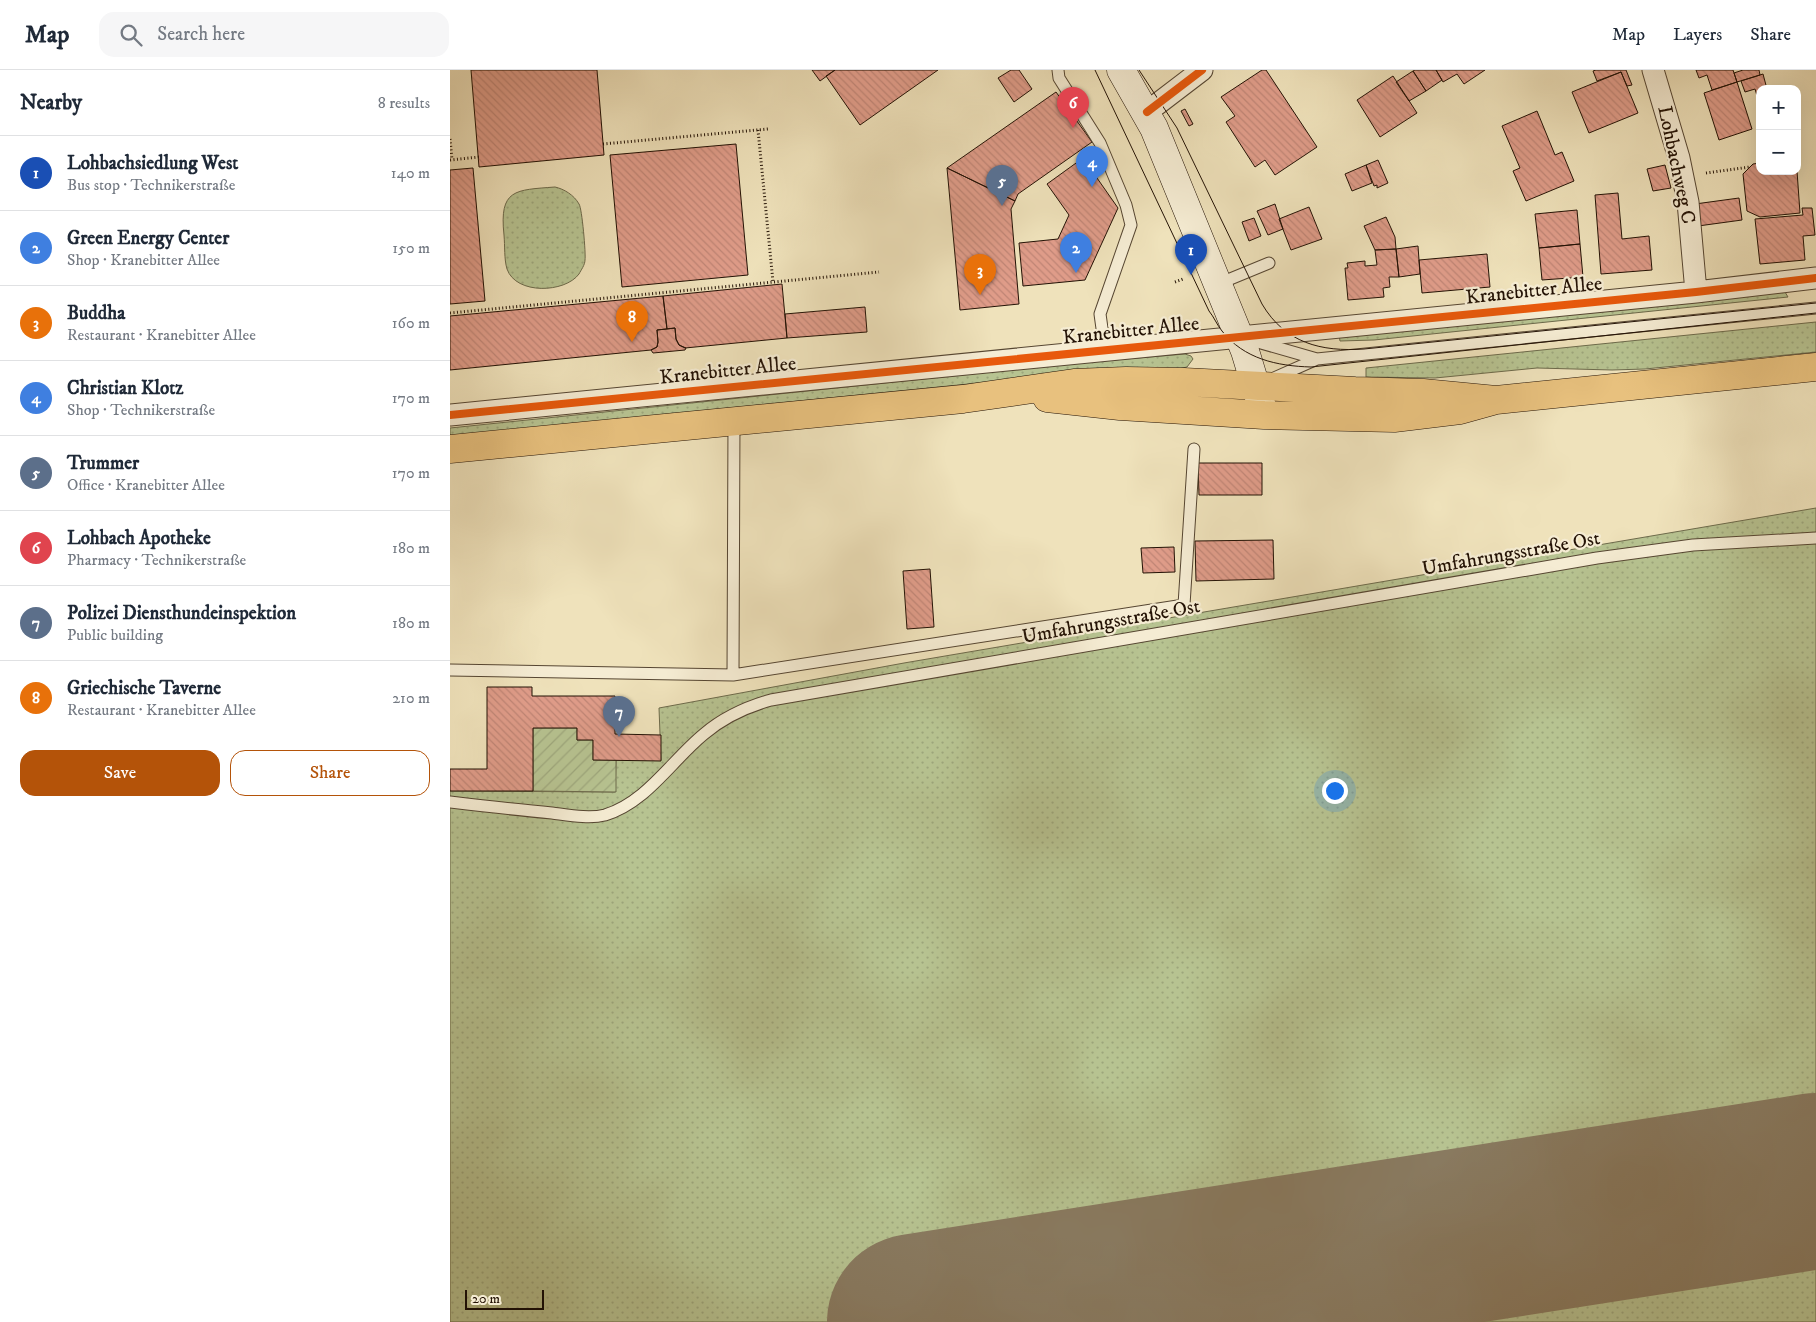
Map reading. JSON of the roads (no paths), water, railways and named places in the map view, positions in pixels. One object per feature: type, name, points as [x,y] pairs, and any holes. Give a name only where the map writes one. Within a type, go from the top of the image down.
[{"type":"main road","points":[[1002,394],[1120,406],[1264,415],[1394,418],[1460,410],[1496,400],[1816,367]]},
{"type":"main road","points":[[450,450],[1002,394],[1074,383],[1126,381],[1184,382],[1256,387],[1424,392],[1496,400]]},
{"type":"street","points":[[1121,70],[1147,112],[1245,351],[1264,415]]},
{"type":"street","points":[[1147,112],[1202,70]]},
{"type":"street","name":"Lohbachweg C","points":[[1653,70],[1688,202],[1696,292]]},
{"type":"street","name":"Kranebitter Allee","points":[[450,415],[1696,292],[1816,278]]},
{"type":"lane","points":[[1058,70],[1059,78],[1100,143],[1126,205],[1131,225],[1100,314],[1105,350]]},
{"type":"lane","points":[[1218,284],[1269,264]]},
{"type":"lane","points":[[1256,387],[1317,359],[1816,308]]},
{"type":"lane","points":[[1239,336],[1317,359]]},
{"type":"lane","points":[[733,675],[734,421]]},
{"type":"lane","points":[[450,670],[733,675],[1184,604],[1194,449]]},
{"type":"lane","name":"Umfahrungsstraße Ost","points":[[450,802],[562,814],[603,815],[623,807],[640,796],[692,744],[715,725],[741,710],[771,700],[1598,558],[1693,545],[1816,538]]},
{"type":"tram line","points":[[1095,70],[1209,311],[1220,329],[1231,341],[1240,348],[1262,359],[1286,365],[1311,367],[1816,313]]},
{"type":"tram line","points":[[1139,70],[1177,128],[1262,304],[1282,328],[1306,342],[1333,349],[1364,349],[1816,303]]},
{"type":"place","name":"Lohbach Apotheke","points":[[1073,128]]},
{"type":"place","name":"Christian Klotz","points":[[1092,187]]},
{"type":"place","name":"Trummer","points":[[1002,206]]},
{"type":"place","name":"Green Energy Center","points":[[1076,273]]},
{"type":"place","name":"Lohbachsiedlung West","points":[[1191,275]]},
{"type":"place","name":"Buddha","points":[[980,295]]},
{"type":"place","name":"Griechische Taverne","points":[[632,342]]},
{"type":"place","name":"Polizei Diensthundeinspektion","points":[[619,737]]}]
